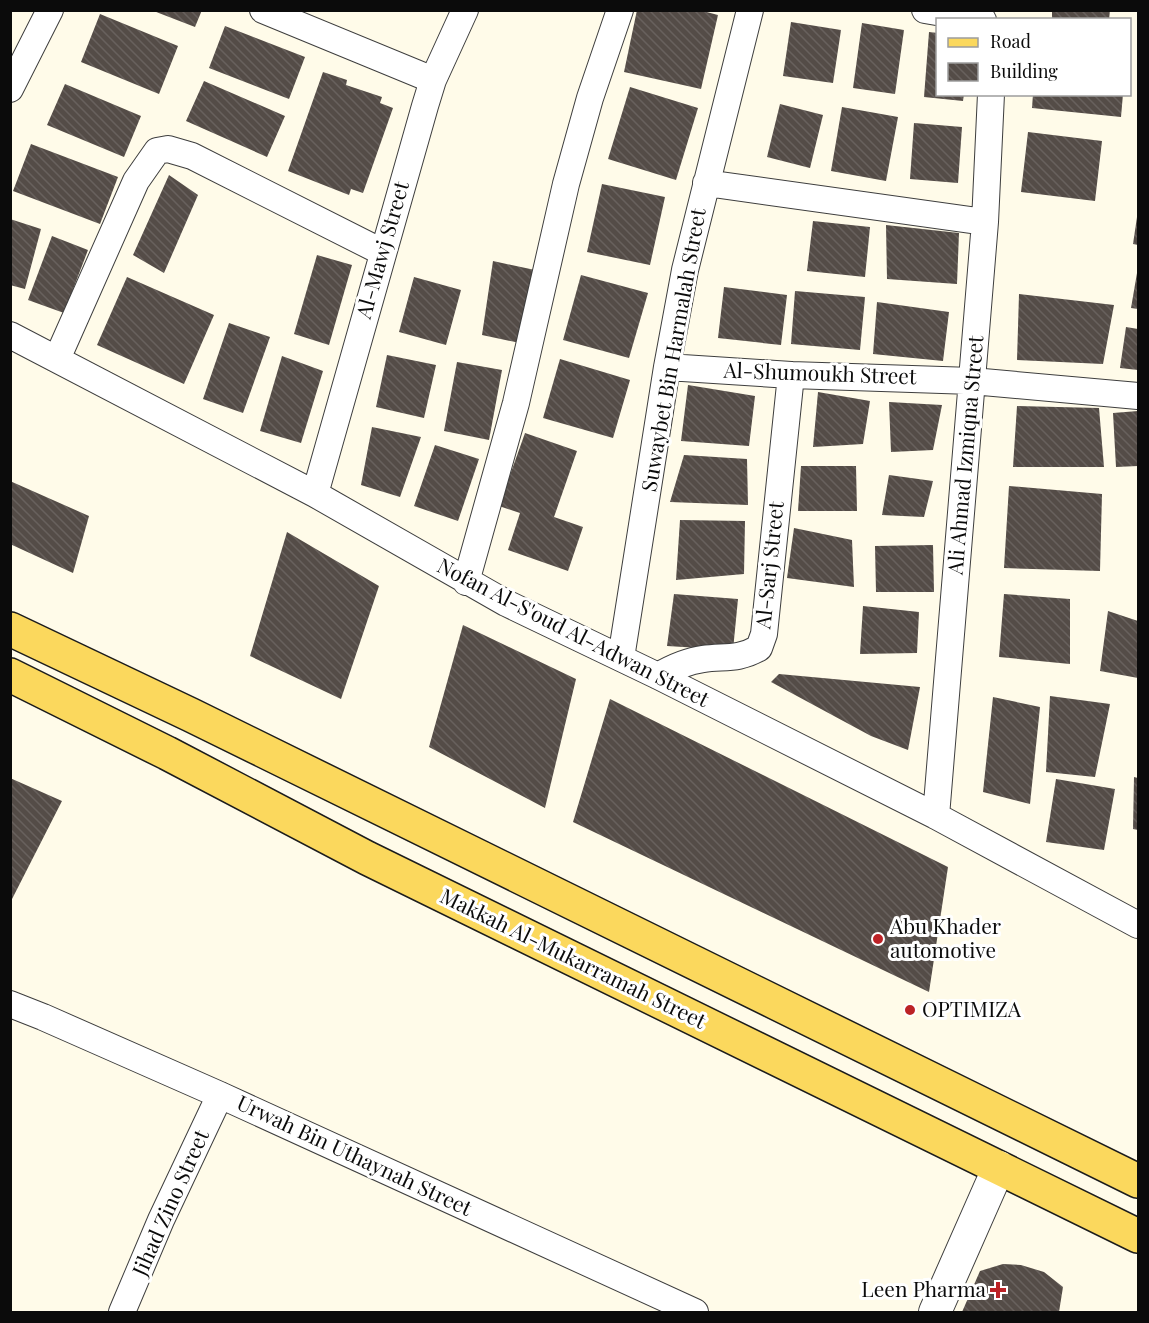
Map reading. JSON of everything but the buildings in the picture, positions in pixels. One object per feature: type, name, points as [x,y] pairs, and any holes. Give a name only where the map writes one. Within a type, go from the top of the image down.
[{"type":"main road","points":[[10,629],[191,715],[1138,1181]]},
{"type":"main road","name":"Makkah Al-Mukarramah Street","points":[[10,675],[167,753],[375,862],[1138,1236]]},
{"type":"street","points":[[10,88],[50,10]]},
{"type":"street","points":[[263,10],[433,80]]},
{"type":"street","name":"Al-Mawj Street","points":[[315,494],[382,252],[433,80],[465,10]]},
{"type":"street","points":[[466,582],[516,403],[566,184],[590,98],[620,10]]},
{"type":"street","name":"Suwaybet Bin Harmalah Street","points":[[621,658],[667,367],[686,270],[750,10]]},
{"type":"street","points":[[925,10],[971,18]]},
{"type":"street","name":"Ali Ahmad Izmiqna Street","points":[[936,816],[985,222],[992,96]]},
{"type":"street","points":[[57,359],[136,181],[157,151],[168,149],[192,156],[382,252]]},
{"type":"street","points":[[706,183],[985,222]]},
{"type":"street","name":"Nofan Al-S'oud Al-Adwan Street","points":[[10,335],[315,494],[466,582],[936,816],[1138,925]]},
{"type":"street","name":"Al-Shumoukh Street","points":[[667,367],[791,375],[972,381],[1138,396]]},
{"type":"street","name":"Al-Sarj Street","points":[[658,676],[688,662],[735,658],[747,655],[759,648],[764,634],[791,375]]},
{"type":"street","name":"Urwah Bin Uthaynah Street","points":[[10,1004],[220,1095],[691,1312]]},
{"type":"street","name":"Jihad Zino Street","points":[[122,1312],[161,1220],[220,1095]]},
{"type":"street","points":[[935,1312],[999,1167]]},
{"type":"place","name":"Abu Khader automotive","points":[[878,939]]},
{"type":"place","name":"OPTIMIZA","points":[[910,1010]]},
{"type":"place","name":"Leen Pharma","points":[[998,1290]]}]
